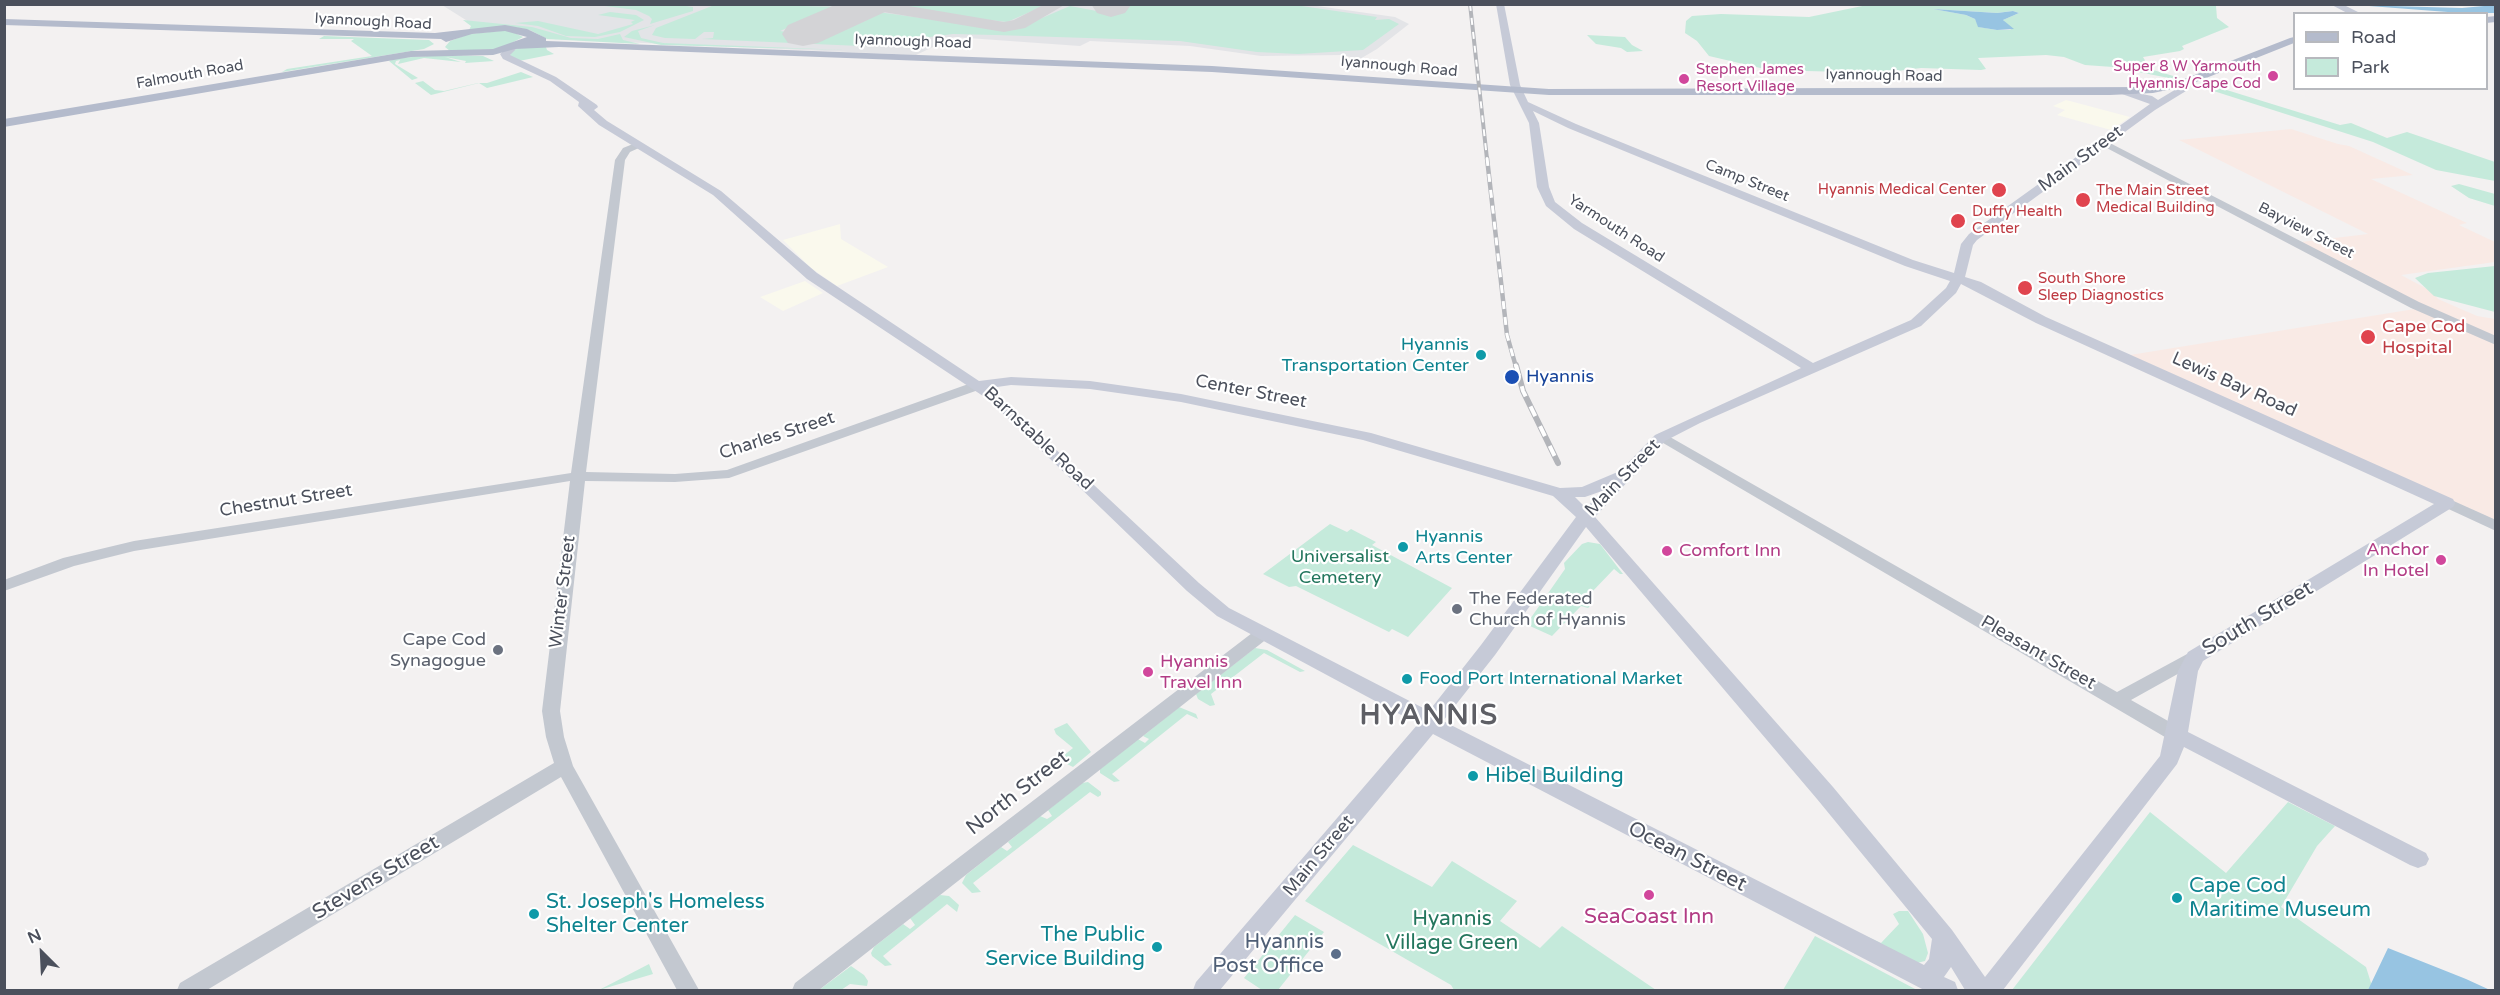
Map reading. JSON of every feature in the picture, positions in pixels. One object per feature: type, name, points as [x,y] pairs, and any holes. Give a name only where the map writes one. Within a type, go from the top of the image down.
[{"type":"main road","name":"Yarmouth Road","points":[[1500,4],[1518,91],[1533,120],[1547,200],[1573,223],[1813,369]]},
{"type":"main road","points":[[2334,4],[2353,12]]},
{"type":"main road","name":"Iyannough Road","points":[[4,21],[430,39],[441,47],[472,55],[542,43],[643,46]]},
{"type":"main road","name":"Iyannough Road","points":[[267,31],[458,35],[505,28],[523,31],[548,41],[1273,72],[1518,91],[2125,92],[2153,100]]},
{"type":"main road","points":[[441,47],[458,35]]},
{"type":"main road","points":[[513,47],[526,41],[529,35]]},
{"type":"main road","name":"Main Street","points":[[1206,990],[1488,650],[1586,516],[1600,505],[1624,475],[1663,436],[1916,323],[1951,290],[1966,260],[1967,244],[1973,237],[2104,143],[2153,100],[2215,69],[2293,41]]},
{"type":"main road","name":"Falmouth Road","points":[[4,123],[441,47]]},
{"type":"main road","name":"Barnstable Road","points":[[513,47],[505,54],[506,57],[549,77],[584,102],[582,104],[603,123],[726,200],[812,276],[979,385],[1008,407],[1206,599],[1262,634],[1414,711],[1429,722]]},
{"type":"main road","name":"Barnstable Road","points":[[472,55],[494,57],[572,93]]},
{"type":"main road","name":"Main Street","points":[[2153,100],[2183,89],[2182,84]]},
{"type":"main road","name":"Camp Street","points":[[1526,104],[1552,117],[1915,266],[1958,279]]},
{"type":"main road","points":[[1533,120],[1552,117]]},
{"type":"main road","name":"Lewis Bay Road","points":[[1958,279],[1976,285],[2041,320],[2447,503]]},
{"type":"main road","name":"Center Street","points":[[979,385],[1011,381],[1090,385],[1181,398],[1366,436],[1509,480],[1537,485],[1558,493],[1586,516]]},
{"type":"main road","points":[[1558,493],[1585,492],[1624,475]]},
{"type":"main road","name":"Center Street","points":[[1509,480],[1586,516]]},
{"type":"main road","name":"South Street","points":[[1989,990],[2170,759],[2177,735],[2188,671],[2195,657],[2447,503]]},
{"type":"main road","points":[[1586,516],[1724,675],[1944,937],[1973,978],[1977,990]]},
{"type":"main road","name":"Ocean Street","points":[[1429,722],[1946,990]]},
{"type":"main road","name":"Pleasant Street","points":[[2177,735],[2418,859]]},
{"type":"main road","points":[[1919,977],[1932,973],[1941,963],[1944,937]]},
{"type":"street","name":"Bayview Street","points":[[2104,143],[2415,305],[2496,341]]},
{"type":"street","name":"Winter Street","points":[[642,147],[628,154],[622,163],[551,702],[553,728],[564,766],[688,990]]},
{"type":"street","name":"Charles Street","points":[[579,476],[675,478],[729,474],[979,385]]},
{"type":"street","name":"Pleasant Street","points":[[1663,436],[2177,735]]},
{"type":"street","name":"Chestnut Street","points":[[4,586],[69,562],[134,546],[579,476]]},
{"type":"street","name":"Lewis Bay Road","points":[[2447,503],[2496,526]]},
{"type":"street","name":"North Street","points":[[803,990],[1262,634]]},
{"type":"street","points":[[2118,699],[2195,657]]},
{"type":"street","name":"Stevens Street","points":[[188,990],[564,766]]},
{"type":"shaded area","points":[[1303,4],[1395,17],[1409,24],[1360,59],[1341,55],[1261,56],[1190,46],[1090,41],[1080,46],[954,37],[916,55],[553,39],[519,27],[477,27],[442,5]]},
{"type":"shaded area","points":[[2066,100],[2130,117],[2111,130],[2057,115],[2065,110],[2053,106]]},
{"type":"shaded area","name":"Cape Cod Hospital","points":[[2291,129],[2349,146],[2413,175],[2371,179],[2467,223],[2459,225],[2495,242],[2495,262],[2401,275],[2433,292],[2438,299],[2477,316],[2495,319],[2495,520],[2130,355],[2427,307],[2301,242],[2368,234],[2179,140]]},
{"type":"shaded area","points":[[840,224],[841,239],[888,267],[837,286],[811,268],[783,240]]},
{"type":"shaded area","points":[[805,281],[823,293],[783,311],[760,297]]},
{"type":"green space","points":[[717,4],[845,7],[827,14],[822,13],[780,31],[793,33],[790,36],[822,39],[865,21],[860,19],[878,12],[1002,29],[1021,27],[1070,6],[1102,12],[1112,4],[1288,4],[1377,17],[1375,20],[1389,19],[1399,24],[1363,50],[1298,54],[1257,52],[1180,41],[995,35],[953,34],[860,46],[702,39],[713,38],[714,32],[704,32],[695,39],[652,35],[656,28]]},
{"type":"green space","points":[[1046,4],[1007,22],[947,15],[894,5]]},
{"type":"green space","points":[[1872,4],[2213,4],[2216,6],[2217,18],[2229,27],[2182,46],[2184,49],[2180,51],[2143,57],[2150,69],[2180,78],[2174,79],[2113,67],[2085,65],[2064,57],[2046,55],[1978,58],[1986,69],[1981,70],[1921,68],[1882,73],[1769,70],[1709,56],[1697,41],[1685,33],[1686,21],[1692,16],[1721,14],[1809,17]],"holes":[[[1933,9],[1997,13],[2013,11],[2019,13],[2003,20],[2011,30],[1979,27],[1975,19],[1966,15]]]},
{"type":"green space","points":[[597,5],[693,7],[693,11],[650,24],[652,19],[649,16],[636,10]]},
{"type":"green space","points":[[610,12],[636,15],[644,20],[620,32],[595,37],[566,36],[538,26],[515,23],[538,21],[598,34],[633,24],[631,22],[635,20],[598,15]]},
{"type":"green space","points":[[463,20],[532,27],[571,38],[598,39],[620,34],[623,40],[640,44],[547,39],[530,30],[513,27],[469,30],[471,26]]},
{"type":"green space","points":[[655,25],[638,31],[641,38],[663,43],[846,50],[661,45],[624,37],[632,31]]},
{"type":"green space","points":[[509,30],[523,37],[500,49],[450,51],[445,47],[450,41],[469,34]]},
{"type":"green space","points":[[1587,35],[1625,37],[1632,45],[1643,51],[1627,52],[1621,48],[1596,44]]},
{"type":"green space","points":[[324,36],[429,40],[434,44],[424,49],[282,72],[287,69],[372,56],[351,41],[354,39],[319,39]]},
{"type":"green space","points":[[545,44],[547,50],[554,54],[519,61],[510,56],[511,51],[519,48]]},
{"type":"green space","points":[[443,55],[483,56],[494,61],[465,63],[466,61],[445,57],[461,62],[424,58],[398,64],[400,60],[396,61],[395,64],[418,78],[412,80],[389,61],[397,58]]},
{"type":"green space","points":[[521,72],[533,77],[487,88],[479,83],[487,83]]},
{"type":"green space","points":[[423,81],[435,90],[444,91],[479,83],[431,95],[415,83]]},
{"type":"green space","points":[[2204,83],[2340,125],[2351,123],[2387,138],[2407,132],[2495,162],[2495,181],[2436,170],[2373,142],[2198,86]]},
{"type":"green space","points":[[2459,184],[2495,194],[2495,206],[2469,198],[2451,186]]},
{"type":"green space","points":[[2495,266],[2495,312],[2434,296],[2415,278],[2428,273]]},
{"type":"green space","name":"Universalist Cemetery","points":[[1330,524],[1347,532],[1351,529],[1376,542],[1372,545],[1452,588],[1408,637],[1392,629],[1389,632],[1296,586],[1289,587],[1263,574]]},
{"type":"green space","points":[[1588,542],[1600,544],[1623,574],[1614,569],[1590,594],[1584,596],[1585,602],[1591,605],[1588,608],[1581,606],[1552,636],[1530,626],[1528,622],[1565,569],[1564,563],[1582,544]]},
{"type":"green space","points":[[1255,648],[1267,650],[1305,671],[1300,672],[1264,653],[1211,694],[1215,705],[1210,706],[1198,699],[1196,694]]},
{"type":"green space","points":[[1179,707],[1196,714],[1198,719],[1187,714],[1112,774],[1120,781],[1114,782],[1100,773],[1100,769],[1138,739],[1145,743],[1149,739],[1143,736]]},
{"type":"green space","points":[[1067,723],[1091,752],[1073,767],[1065,763],[1063,756],[1073,748],[1056,734],[1054,729]]},
{"type":"green space","points":[[1088,782],[1101,792],[1101,795],[1098,797],[1090,792],[973,883],[981,892],[972,893],[962,883],[966,875],[1001,847],[1007,851],[1012,847],[1008,842],[1040,816],[1047,819],[1052,816],[1048,810],[1082,783]]},
{"type":"green space","points":[[2288,802],[2335,826],[2317,846],[2281,907],[2366,967],[2372,986],[2368,990],[2012,990],[2150,812],[2226,873]]},
{"type":"green space","name":"Hyannis Village Green","points":[[1353,845],[1432,887],[1452,861],[1517,901],[1500,921],[1540,948],[1562,926],[1656,990],[1454,990],[1451,985],[1305,901]]},
{"type":"green space","points":[[940,895],[949,896],[959,905],[957,912],[947,904],[883,956],[892,965],[885,966],[872,956],[874,947],[903,924],[910,929],[915,925],[910,918]]},
{"type":"green space","points":[[1908,911],[1923,934],[1928,953],[1925,961],[1917,963],[1864,935],[1881,943],[1899,924],[1893,914]]},
{"type":"green space","points":[[1295,915],[1324,932],[1278,990],[1262,990],[1244,978]]},
{"type":"green space","points":[[1815,936],[1917,990],[1783,990]]},
{"type":"green space","points":[[649,964],[653,974],[599,990]]},
{"type":"green space","points":[[851,966],[864,975],[868,981],[867,986],[850,984],[841,990],[819,990]]},
{"type":"water","points":[[2356,5],[2462,8],[2495,5],[2495,13]]},
{"type":"water","points":[[1933,9],[2019,13],[2003,20],[2014,29],[1997,30],[1978,27],[1975,19],[1966,15]]},
{"type":"water","points":[[2388,948],[2466,979],[2490,990],[2368,990]]},
{"type":"taxiway","points":[[865,4],[1004,27],[1019,24],[1058,4]]},
{"type":"runway","points":[[803,34],[871,4]]},
{"type":"railway","points":[[1470,4],[1487,159]]},
{"type":"railway","points":[[1487,158],[1507,335],[1516,367]]},
{"type":"railway","points":[[1516,365],[1523,391],[1558,463]]},
{"type":"place","name":"Super 8 W Yarmouth Hyannis/Cape Cod","points":[[2273,76]]},
{"type":"place","name":"Stephen James Resort Village","points":[[1684,79]]},
{"type":"place","name":"Hyannis Medical Center","points":[[1999,190]]},
{"type":"place","name":"The Main Street Medical Building","points":[[2083,200]]},
{"type":"place","name":"Duffy Health Center","points":[[1958,221]]},
{"type":"place","name":"South Shore Sleep Diagnostics","points":[[2025,288]]},
{"type":"place","name":"Cape Cod Hospital","points":[[2368,337]]},
{"type":"place","name":"Hyannis Transportation Center","points":[[1481,355]]},
{"type":"place","name":"Hyannis","points":[[1512,377]]},
{"type":"place","name":"Hyannis Arts Center","points":[[1403,547]]},
{"type":"place","name":"Comfort Inn","points":[[1667,551]]},
{"type":"place","name":"Anchor In Hotel","points":[[2441,560]]},
{"type":"place","name":"The Federated Church of Hyannis","points":[[1457,609]]},
{"type":"place","name":"Cape Cod Synagogue","points":[[498,650]]},
{"type":"place","name":"Hyannis Travel Inn","points":[[1148,672]]},
{"type":"place","name":"Food Port International Market","points":[[1407,679]]},
{"type":"place","name":"Hibel Building","points":[[1473,776]]},
{"type":"place","name":"SeaCoast Inn","points":[[1649,895]]},
{"type":"place","name":"Cape Cod Maritime Museum","points":[[2177,898]]},
{"type":"place","name":"St. Joseph's Homeless Shelter Center","points":[[534,914]]},
{"type":"place","name":"The Public Service Building","points":[[1157,947]]},
{"type":"place","name":"Hyannis Post Office","points":[[1336,954]]},
{"type":"district","name":"HYANNIS","points":[[1429,717]]}]
